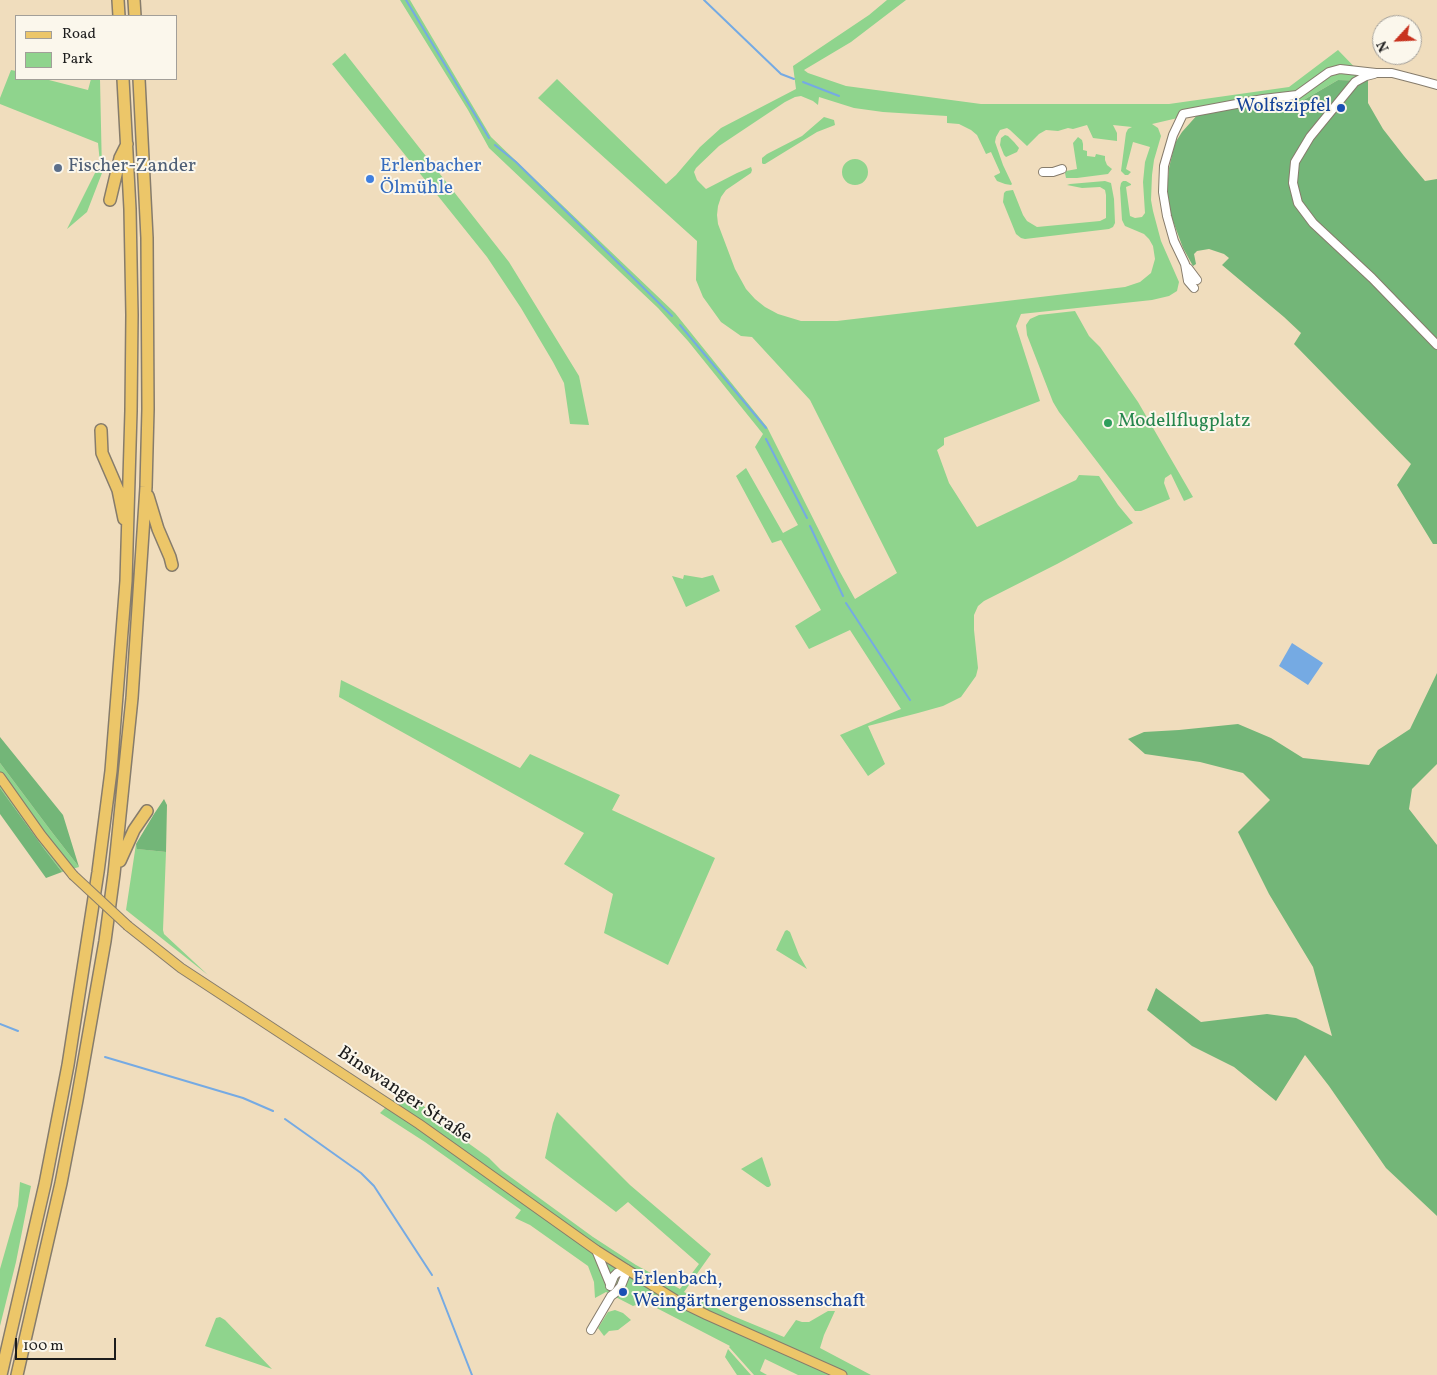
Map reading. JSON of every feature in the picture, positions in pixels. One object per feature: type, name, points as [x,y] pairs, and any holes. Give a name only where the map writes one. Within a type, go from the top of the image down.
[{"type":"highway","points":[[118,0],[119,15]]},
{"type":"highway","points":[[134,0],[135,15]]},
{"type":"highway","points":[[1,1375],[43,1194],[68,1064],[90,928],[110,771],[126,581],[131,410],[130,209],[123,80]]},
{"type":"highway","points":[[17,1375],[78,1100],[114,874],[132,698],[146,486],[148,408],[147,281],[142,114],[139,80]]},
{"type":"highway","points":[[110,200],[120,158],[127,143]]},
{"type":"highway","points":[[101,430],[102,453],[118,490],[128,538]]},
{"type":"highway","points":[[146,486],[158,528],[172,565]]},
{"type":"highway","points":[[114,874],[134,830],[147,811]]},
{"type":"main road","name":"Binswanger Straße","points":[[0,777],[41,835],[73,875],[128,926],[181,968],[419,1124],[596,1250],[676,1300],[842,1375]]},
{"type":"street","points":[[1195,284],[1166,216],[1163,192],[1164,166],[1173,135],[1182,114],[1263,99],[1298,95],[1330,72],[1340,69],[1392,73],[1437,86]]},
{"type":"street","points":[[1376,73],[1355,82],[1310,137],[1295,162],[1293,183],[1298,203],[1313,222],[1372,278],[1437,345]]},
{"type":"street","points":[[1043,172],[1053,172],[1062,169]]},
{"type":"street","points":[[596,1250],[606,1270],[611,1296]]},
{"type":"street","points":[[610,1284],[618,1273],[626,1269]]},
{"type":"street","points":[[591,1330],[611,1296],[622,1286],[626,1269]]},
{"type":"green space","points":[[400,0],[410,0],[491,137],[675,313],[767,427],[855,599],[897,573],[810,400],[752,337],[741,336],[721,322],[703,297],[696,280],[697,241],[538,98],[557,79],[666,184],[700,147],[721,128],[796,89],[793,66],[869,15],[887,0],[906,0],[851,42],[804,70],[846,86],[981,104],[1169,104],[1289,87],[1338,50],[1368,81],[1338,80],[1302,101],[1199,113],[1152,124],[1158,128],[1161,136],[1154,160],[1151,200],[1161,241],[1179,282],[1177,291],[1169,296],[1152,300],[1021,314],[1016,326],[1040,401],[944,438],[944,445],[937,450],[949,483],[977,527],[1076,480],[1079,475],[1099,476],[1118,505],[1133,523],[984,601],[978,606],[974,615],[978,668],[976,676],[961,697],[943,706],[868,726],[885,764],[868,776],[840,735],[901,709],[850,630],[809,649],[795,626],[821,610],[781,540],[772,543],[736,476],[746,468],[783,533],[798,525],[755,447],[763,434],[688,341],[658,308],[489,148],[468,110]],"holes":[[[801,96],[818,105],[819,97],[854,108],[947,116],[947,123],[959,124],[977,135],[986,154],[991,152],[1000,172],[994,176],[997,181],[1011,185],[995,142],[1000,130],[1007,128],[1027,146],[1046,130],[1058,131],[1087,125],[1093,138],[1117,141],[1117,133],[1113,125],[1132,127],[1126,133],[1121,171],[1125,175],[1131,172],[1126,169],[1133,142],[1150,147],[1145,162],[1143,182],[1145,213],[1142,217],[1135,218],[1130,216],[1126,187],[1131,184],[1123,181],[1120,188],[1122,220],[1125,226],[1144,234],[1153,246],[1155,259],[1151,273],[1140,282],[1125,287],[837,321],[801,321],[778,314],[765,307],[746,289],[735,269],[718,224],[717,215],[721,197],[726,190],[751,173],[751,167],[706,189],[697,180],[694,172],[719,146],[785,102]]]},
{"type":"green space","points":[[345,53],[509,262],[579,376],[589,425],[570,424],[564,383],[521,308],[487,257],[332,64]]},
{"type":"green space","points":[[11,70],[15,71],[15,80],[49,80],[88,90],[91,80],[100,80],[102,173],[87,212],[67,229],[100,163],[98,143],[0,104],[0,98]]},
{"type":"green space","points":[[1338,80],[1368,81],[1368,103],[1383,129],[1425,181],[1437,179],[1437,544],[1433,544],[1397,485],[1411,464],[1294,344],[1301,333],[1222,265],[1229,258],[1224,254],[1209,249],[1197,251],[1194,254],[1196,264],[1193,266],[1183,248],[1170,213],[1167,190],[1169,168],[1175,143],[1199,113],[1302,101]]},
{"type":"green space","points":[[824,117],[834,120],[835,125],[817,132],[765,164],[762,163],[762,158],[767,154],[802,136]]},
{"type":"green space","points":[[1005,135],[1019,148],[1017,152],[1006,157],[1000,145],[1001,138]]},
{"type":"green space","points":[[1078,137],[1082,140],[1083,150],[1087,151],[1087,156],[1095,157],[1096,154],[1105,156],[1107,165],[1112,169],[1108,174],[1066,178],[1066,171],[1077,169],[1073,143]]},
{"type":"green space","points":[[855,159],[864,163],[868,172],[864,181],[855,185],[846,181],[842,172],[846,163]]},
{"type":"green space","points":[[1105,181],[1111,183],[1114,199],[1115,223],[1109,229],[1021,238],[1016,234],[1003,202],[1004,193],[1013,190],[1023,215],[1027,221],[1037,227],[1100,221],[1106,218],[1105,190],[1100,187],[1082,188],[1067,185]]},
{"type":"green space","name":"Modellflugplatz","points":[[1075,311],[1089,336],[1100,347],[1138,402],[1193,497],[1184,501],[1171,474],[1165,478],[1164,483],[1170,499],[1141,511],[1135,511],[1059,412],[1053,402],[1027,335],[1026,325],[1030,319],[1039,315]]},
{"type":"green space","points":[[684,575],[702,578],[713,575],[720,591],[686,607],[672,576],[683,579]]},
{"type":"green space","points":[[1437,673],[1437,764],[1412,789],[1409,809],[1437,845],[1437,1216],[1386,1168],[1305,1055],[1276,1101],[1234,1067],[1192,1046],[1147,1010],[1156,988],[1201,1022],[1267,1014],[1296,1018],[1332,1036],[1313,967],[1269,894],[1238,832],[1270,800],[1243,773],[1200,762],[1145,754],[1128,739],[1144,732],[1238,724],[1271,738],[1303,758],[1369,765],[1378,750],[1410,729]]},
{"type":"green space","points":[[341,680],[520,768],[530,754],[620,795],[612,810],[715,858],[668,965],[604,933],[613,894],[564,864],[584,833],[339,697]]},
{"type":"green space","points":[[0,737],[63,815],[79,867],[0,763]]},
{"type":"green space","points":[[0,763],[79,867],[62,872],[45,850],[0,788]]},
{"type":"green space","points":[[0,788],[62,872],[46,878],[0,814]]},
{"type":"green space","points":[[164,799],[167,805],[166,852],[137,849],[136,844]]},
{"type":"green space","points":[[136,844],[138,849],[166,852],[164,934],[208,975],[126,910]]},
{"type":"green space","points":[[787,930],[790,932],[807,969],[776,950]]},
{"type":"green space","points":[[402,1091],[421,1102],[432,1117],[593,1237],[636,1265],[680,1289],[699,1264],[628,1202],[616,1212],[545,1158],[557,1112],[630,1185],[711,1254],[684,1292],[733,1316],[784,1337],[796,1320],[809,1322],[828,1311],[835,1311],[820,1348],[871,1375],[798,1375],[765,1359],[760,1371],[767,1375],[754,1375],[730,1346],[645,1302],[633,1306],[606,1292],[595,1298],[594,1282],[588,1266],[530,1225],[515,1218],[521,1210],[425,1142],[380,1113]]},
{"type":"green space","points":[[762,1157],[771,1185],[769,1187],[741,1169]]},
{"type":"green space","points":[[20,1182],[31,1186],[16,1262],[0,1326],[0,1269],[18,1206]]},
{"type":"green space","points":[[615,1310],[623,1313],[631,1320],[618,1330],[609,1331],[604,1336],[598,1328],[608,1312]]},
{"type":"green space","points":[[220,1317],[272,1369],[205,1346],[216,1318]]},
{"type":"green space","points":[[728,1349],[751,1375],[737,1375],[725,1357]]},
{"type":"water","points":[[1292,643],[1323,663],[1308,685],[1279,666]]},
{"type":"waterway","points":[[406,0],[489,138]]},
{"type":"waterway","points":[[704,0],[781,74],[794,79]]},
{"type":"waterway","points":[[803,82],[839,96]]},
{"type":"waterway","points":[[495,145],[516,162],[672,316]]},
{"type":"waterway","points":[[680,325],[766,428]]},
{"type":"waterway","points":[[766,439],[807,518]]},
{"type":"waterway","points":[[810,526],[843,596]]},
{"type":"waterway","points":[[846,603],[910,700]]},
{"type":"waterway","points":[[0,1024],[18,1031]]},
{"type":"waterway","points":[[105,1057],[243,1098],[273,1111]]},
{"type":"waterway","points":[[285,1119],[361,1173],[374,1186],[432,1275]]},
{"type":"waterway","points":[[438,1288],[472,1375]]},
{"type":"place","name":"Wolfszipfel","points":[[1341,108]]},
{"type":"place","name":"Fischer-Zander","points":[[58,168]]},
{"type":"place","name":"Erlenbacher Ölmühle","points":[[370,179]]},
{"type":"place","name":"Modellflugplatz","points":[[1108,423]]},
{"type":"place","name":"Erlenbach, Weingärtnergenossenschaft","points":[[623,1292]]}]
